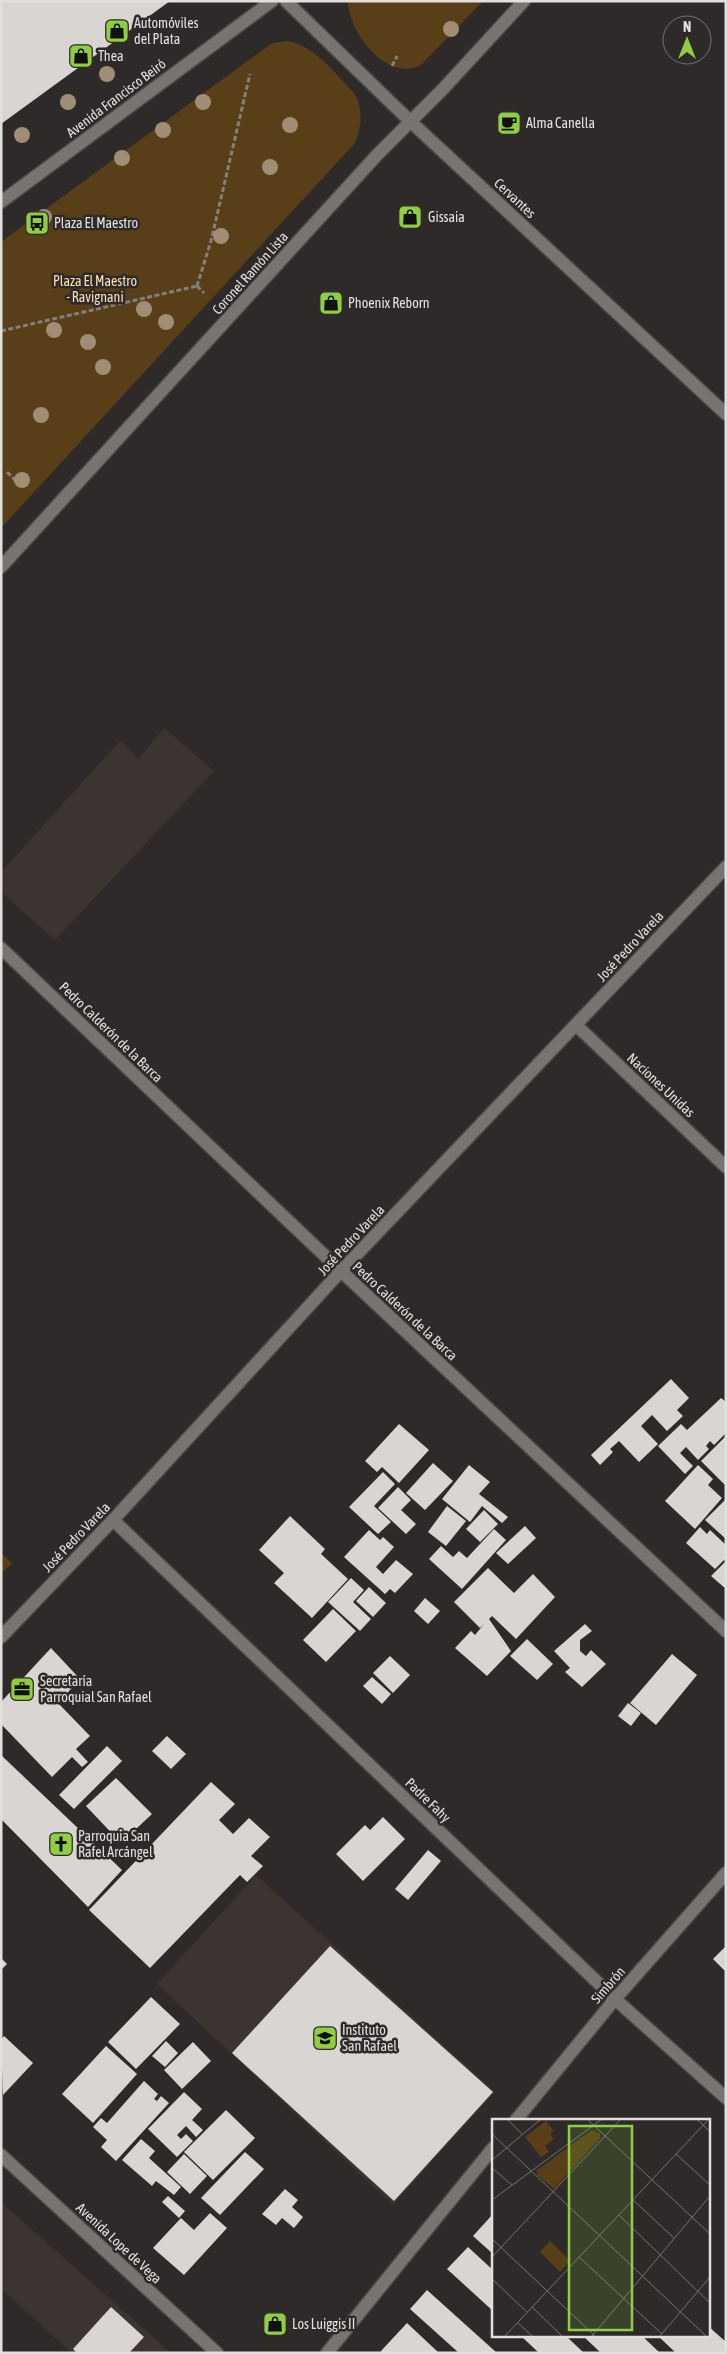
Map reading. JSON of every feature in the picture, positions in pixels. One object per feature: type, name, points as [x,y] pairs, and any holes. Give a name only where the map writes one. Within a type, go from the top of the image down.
[{"type":"street","name":"Avenida Francisco Beiró","points":[[1,202],[272,1]]},
{"type":"street","name":"Cervantes","points":[[286,1],[411,122],[726,414]]},
{"type":"street","name":"Coronel Ramón Lista","points":[[1,566],[378,155],[524,1]]},
{"type":"street","name":"José Pedro Varela","points":[[1,1637],[113,1520],[341,1271],[726,867]]},
{"type":"street","name":"Pedro Calderón de la Barca","points":[[1,948],[341,1271],[726,1631]]},
{"type":"street","name":"Naciones Unidas","points":[[576,1025],[726,1167]]},
{"type":"street","name":"Padre Fahy","points":[[113,1520],[615,1999],[726,2098]]},
{"type":"street","name":"Simbrón","points":[[517,2119],[615,1999],[726,1873]]},
{"type":"street","points":[[327,2353],[492,2149]]},
{"type":"street","name":"Avenida Lope de Vega","points":[[1,2155],[217,2353]]},
{"type":"path","points":[[392,66],[397,56]]},
{"type":"path","points":[[197,286],[210,241],[250,74]]},
{"type":"path","points":[[197,286],[204,293]]},
{"type":"path","points":[[1,330],[197,286]]},
{"type":"path","points":[[7,472],[23,488]]},
{"type":"shaded area","points":[[164,728],[214,771],[55,940],[1,892],[1,872],[121,740],[138,759]]},
{"type":"shaded area","name":"Instituto San Rafael","points":[[256,1875],[495,2092],[393,2205],[157,1984]]},
{"type":"shaded area","points":[[1,2202],[171,2353],[72,2353],[1,2289]]},
{"type":"green space","points":[[348,1],[483,1],[421,65],[408,69],[395,67],[383,61],[362,40],[355,27]]},
{"type":"green space","name":"Plaza El Maestro - Ravignani","points":[[287,41],[307,48],[316,55],[355,94],[361,118],[355,143],[1,528],[1,242],[264,49],[273,43]]},
{"type":"green space","points":[[1,1553],[12,1563],[1,1574]]},
{"type":"building","points":[[1,1],[170,1],[1,124]]},
{"type":"building","points":[[671,1379],[689,1398],[677,1410],[683,1416],[667,1431],[652,1415],[641,1426],[658,1444],[639,1462],[619,1441],[610,1449],[613,1452],[600,1465],[591,1455]]},
{"type":"building","points":[[721,1398],[726,1402],[726,1433],[714,1445],[710,1441],[706,1446],[709,1449],[698,1460],[686,1447],[680,1453],[693,1466],[685,1474],[658,1446],[681,1424],[687,1430]]},
{"type":"building","points":[[399,1424],[429,1450],[399,1483],[382,1467],[377,1472],[365,1461]]},
{"type":"building","points":[[726,1436],[726,1486],[701,1461]]},
{"type":"building","points":[[433,1463],[453,1481],[425,1510],[406,1493]]},
{"type":"building","points":[[469,1465],[490,1482],[479,1494],[508,1517],[502,1523],[482,1506],[470,1522],[442,1499]]},
{"type":"building","points":[[698,1465],[713,1479],[708,1485],[722,1498],[695,1529],[665,1501]]},
{"type":"building","points":[[383,1472],[395,1484],[374,1506],[391,1522],[378,1534],[349,1507]]},
{"type":"building","points":[[398,1487],[411,1500],[401,1510],[416,1524],[406,1534],[378,1508]]},
{"type":"building","points":[[726,1499],[726,1539],[705,1520]]},
{"type":"building","points":[[447,1506],[466,1521],[446,1546],[428,1532]]},
{"type":"building","points":[[484,1510],[498,1524],[480,1542],[466,1529]]},
{"type":"building","points":[[290,1516],[325,1549],[321,1554],[348,1579],[312,1618],[274,1583],[284,1573],[259,1550]]},
{"type":"building","points":[[525,1526],[536,1538],[508,1564],[496,1553]]},
{"type":"building","points":[[700,1527],[707,1534],[710,1530],[726,1545],[726,1558],[715,1569],[686,1543]]},
{"type":"building","points":[[494,1529],[506,1540],[462,1589],[429,1559],[441,1546],[453,1557],[459,1551],[467,1558]]},
{"type":"building","points":[[369,1530],[380,1540],[383,1537],[394,1547],[376,1567],[383,1574],[396,1560],[413,1574],[395,1593],[390,1589],[385,1594],[344,1557]]},
{"type":"building","points":[[726,1561],[726,1589],[711,1576]]},
{"type":"building","points":[[488,1568],[514,1593],[533,1574],[555,1597],[516,1639],[492,1616],[489,1619],[511,1651],[487,1676],[455,1648],[471,1631],[475,1635],[484,1624],[480,1628],[454,1602]]},
{"type":"building","points":[[351,1578],[364,1590],[353,1602],[371,1619],[360,1631],[328,1602]]},
{"type":"building","points":[[369,1587],[386,1603],[373,1617],[356,1601]]},
{"type":"building","points":[[425,1598],[440,1611],[428,1624],[414,1611]]},
{"type":"building","points":[[333,1609],[356,1631],[326,1662],[303,1640]]},
{"type":"building","points":[[585,1624],[592,1631],[580,1640],[580,1651],[586,1656],[591,1650],[606,1664],[582,1687],[565,1672],[570,1668],[554,1651]]},
{"type":"building","points":[[527,1639],[553,1664],[537,1680],[510,1656]]},
{"type":"building","points":[[51,1648],[80,1679],[58,1703],[90,1736],[76,1749],[88,1762],[82,1767],[72,1757],[52,1777],[1,1724],[1,1702]]},
{"type":"building","points":[[672,1654],[697,1675],[656,1725],[630,1703]]},
{"type":"building","points":[[390,1656],[410,1675],[393,1693],[373,1673]]},
{"type":"building","points":[[372,1677],[391,1694],[382,1704],[363,1686]]},
{"type":"building","points":[[628,1703],[641,1713],[631,1726],[618,1716]]},
{"type":"building","points":[[167,1736],[186,1754],[171,1769],[152,1751]]},
{"type":"building","points":[[107,1746],[122,1761],[74,1809],[59,1795]]},
{"type":"building","name":"Parroquia San Rafel Arcángel","points":[[1,1755],[122,1870],[88,1907],[1,1819]]},
{"type":"building","points":[[116,1778],[152,1814],[121,1843],[86,1806]]},
{"type":"building","points":[[211,1782],[235,1804],[219,1820],[233,1834],[249,1818],[270,1837],[251,1856],[263,1866],[247,1882],[240,1875],[150,1968],[89,1910]]},
{"type":"building","points":[[383,1817],[405,1839],[363,1881],[336,1854],[365,1825],[370,1830]]},
{"type":"building","points":[[428,1850],[441,1861],[408,1900],[395,1889]]},
{"type":"building","name":"Instituto San Rafael","points":[[330,1946],[493,2092],[394,2201],[232,2053]]},
{"type":"building","points":[[726,1946],[726,1972],[713,1959]]},
{"type":"building","points":[[1,1958],[7,1964],[1,1970]]},
{"type":"building","points":[[151,1997],[180,2024],[136,2069],[108,2042]]},
{"type":"building","points":[[4,2036],[33,2063],[3,2095],[1,2040]]},
{"type":"building","points":[[166,2041],[178,2053],[165,2067],[152,2056]]},
{"type":"building","points":[[193,2042],[211,2061],[182,2089],[164,2070]]},
{"type":"building","points":[[106,2046],[137,2074],[93,2123],[62,2094]]},
{"type":"building","points":[[144,2081],[158,2094],[154,2099],[157,2101],[161,2096],[169,2103],[116,2161],[101,2147],[107,2140],[93,2127],[101,2118],[107,2123]]},
{"type":"building","points":[[184,2092],[202,2109],[192,2120],[203,2130],[196,2137],[186,2126],[177,2135],[181,2139],[186,2134],[193,2141],[177,2157],[148,2129]]},
{"type":"building","points":[[226,2110],[255,2138],[213,2180],[184,2152]]},
{"type":"building","points":[[141,2139],[155,2151],[149,2158],[181,2187],[174,2195],[156,2181],[152,2186],[122,2160]]},
{"type":"building","points":[[245,2152],[264,2169],[220,2215],[201,2198]]},
{"type":"building","points":[[184,2154],[207,2176],[190,2194],[167,2172]]},
{"type":"building","points":[[285,2189],[298,2200],[292,2207],[303,2217],[294,2228],[282,2218],[276,2225],[262,2214]]},
{"type":"building","points":[[168,2196],[185,2211],[179,2218],[162,2202]]},
{"type":"building","points":[[210,2213],[227,2228],[184,2275],[153,2248],[181,2218],[194,2230]]},
{"type":"building","points":[[492,2215],[492,2253],[473,2236]]},
{"type":"building","points":[[468,2247],[492,2269],[492,2310],[447,2269]]},
{"type":"building","points":[[427,2290],[497,2353],[459,2353],[410,2309]]},
{"type":"building","points":[[111,2307],[144,2337],[129,2353],[77,2353],[73,2349]]},
{"type":"building","points":[[407,2323],[439,2353],[382,2353],[381,2351]]},
{"type":"building","points":[[710,2328],[726,2342],[726,2353],[676,2353],[658,2336],[710,2336]]},
{"type":"building","points":[[521,2336],[566,2336],[584,2353],[539,2353]]},
{"type":"building","points":[[583,2336],[642,2336],[660,2353],[601,2353]]},
{"type":"place","name":"Automóviles del Plata","points":[[117,31]]},
{"type":"place","name":"Thea","points":[[81,56]]},
{"type":"place","name":"Alma Canella","points":[[509,123]]},
{"type":"place","name":"Gissaia","points":[[410,217]]},
{"type":"place","name":"Plaza El Maestro","points":[[37,223]]},
{"type":"place","name":"Phoenix Reborn","points":[[331,303]]},
{"type":"place","name":"Secretaría Parroquial San Rafael","points":[[22,1689]]},
{"type":"place","name":"Parroquia San Rafel Arcángel","points":[[61,1844]]},
{"type":"place","name":"Instituto San Rafael","points":[[325,2038]]},
{"type":"place","name":"Los Luiggis II","points":[[275,2324]]}]
